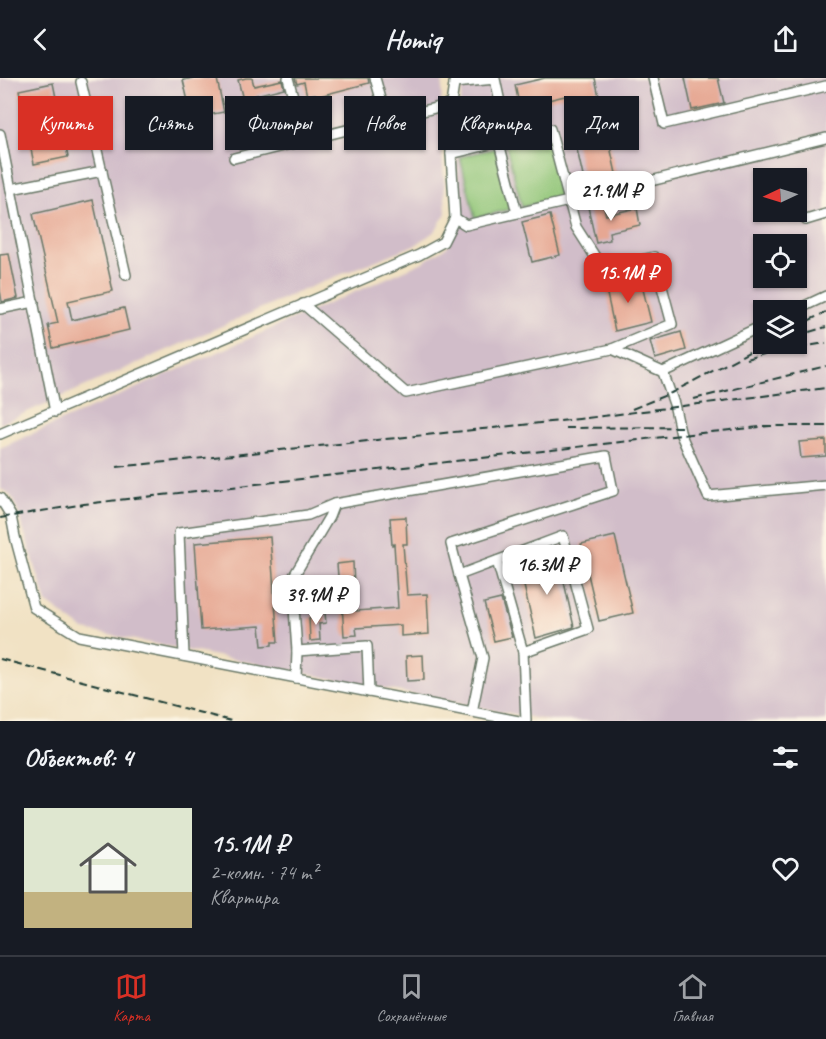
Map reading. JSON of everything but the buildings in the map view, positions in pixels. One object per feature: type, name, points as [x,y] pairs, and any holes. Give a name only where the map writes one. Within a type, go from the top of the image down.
[{"type":"street","points":[[288,78],[293,96]]},
{"type":"street","points":[[375,78],[380,96]]},
{"type":"street","points":[[653,78],[664,124],[826,86]]},
{"type":"street","points":[[452,96],[454,80],[495,79],[497,96]]},
{"type":"street","points":[[81,82],[126,275]]},
{"type":"street","points":[[0,134],[55,412]]},
{"type":"street","points":[[303,304],[406,393],[612,349],[672,324],[654,257],[603,269],[576,227],[552,137]]},
{"type":"street","points":[[455,218],[465,225],[826,138]]},
{"type":"street","points":[[234,158],[267,150]]},
{"type":"street","points":[[0,434],[419,255],[443,242],[455,218],[451,150]]},
{"type":"street","points":[[451,154],[467,150]]},
{"type":"street","points":[[506,150],[517,213]]},
{"type":"street","points":[[11,189],[102,171]]},
{"type":"street","points":[[807,220],[826,214]]},
{"type":"street","points":[[807,305],[826,296]]},
{"type":"street","points":[[0,309],[34,302]]},
{"type":"street","points":[[663,372],[753,330]]},
{"type":"street","points":[[612,349],[663,372],[681,435],[708,495],[826,484]]},
{"type":"street","points":[[184,656],[179,532],[308,515],[334,504],[606,456],[613,491],[451,544],[483,658],[472,712]]},
{"type":"street","points":[[0,498],[11,516],[34,608],[79,636],[519,721]]},
{"type":"street","points":[[296,678],[297,651],[292,579],[329,518],[334,504]]},
{"type":"street","points":[[459,575],[563,536],[588,629],[523,651]]},
{"type":"street","points":[[498,561],[523,651],[526,721]]},
{"type":"street","points":[[297,651],[367,646],[369,692]]},
{"type":"shaded area","points":[[0,78],[443,78],[442,96],[438,96],[438,150],[442,150],[446,213],[435,231],[417,244],[305,289],[0,424]]},
{"type":"shaded area","points":[[464,78],[826,78],[826,721],[550,721],[84,630],[47,603],[14,500],[7,492],[0,489],[0,448],[421,263],[447,247],[461,214],[458,150],[552,150],[552,96],[461,96]]},
{"type":"green space","points":[[496,150],[511,209],[475,218],[460,157]]},
{"type":"green space","points":[[507,150],[550,150],[562,197],[522,207]]},
{"type":"railway","points":[[807,322],[826,312]]},
{"type":"railway","points":[[807,333],[826,327]]},
{"type":"railway","points":[[746,359],[771,352],[826,343]]},
{"type":"railway","points":[[632,409],[671,393],[753,350]]},
{"type":"railway","points":[[694,399],[826,366]]},
{"type":"railway","points":[[117,467],[579,419],[826,388]]},
{"type":"railway","points":[[763,426],[826,426]]},
{"type":"railway","points":[[0,518],[84,504],[770,426]]},
{"type":"railway","points":[[565,428],[685,427]]},
{"type":"railway","points":[[0,659],[231,721]]}]
